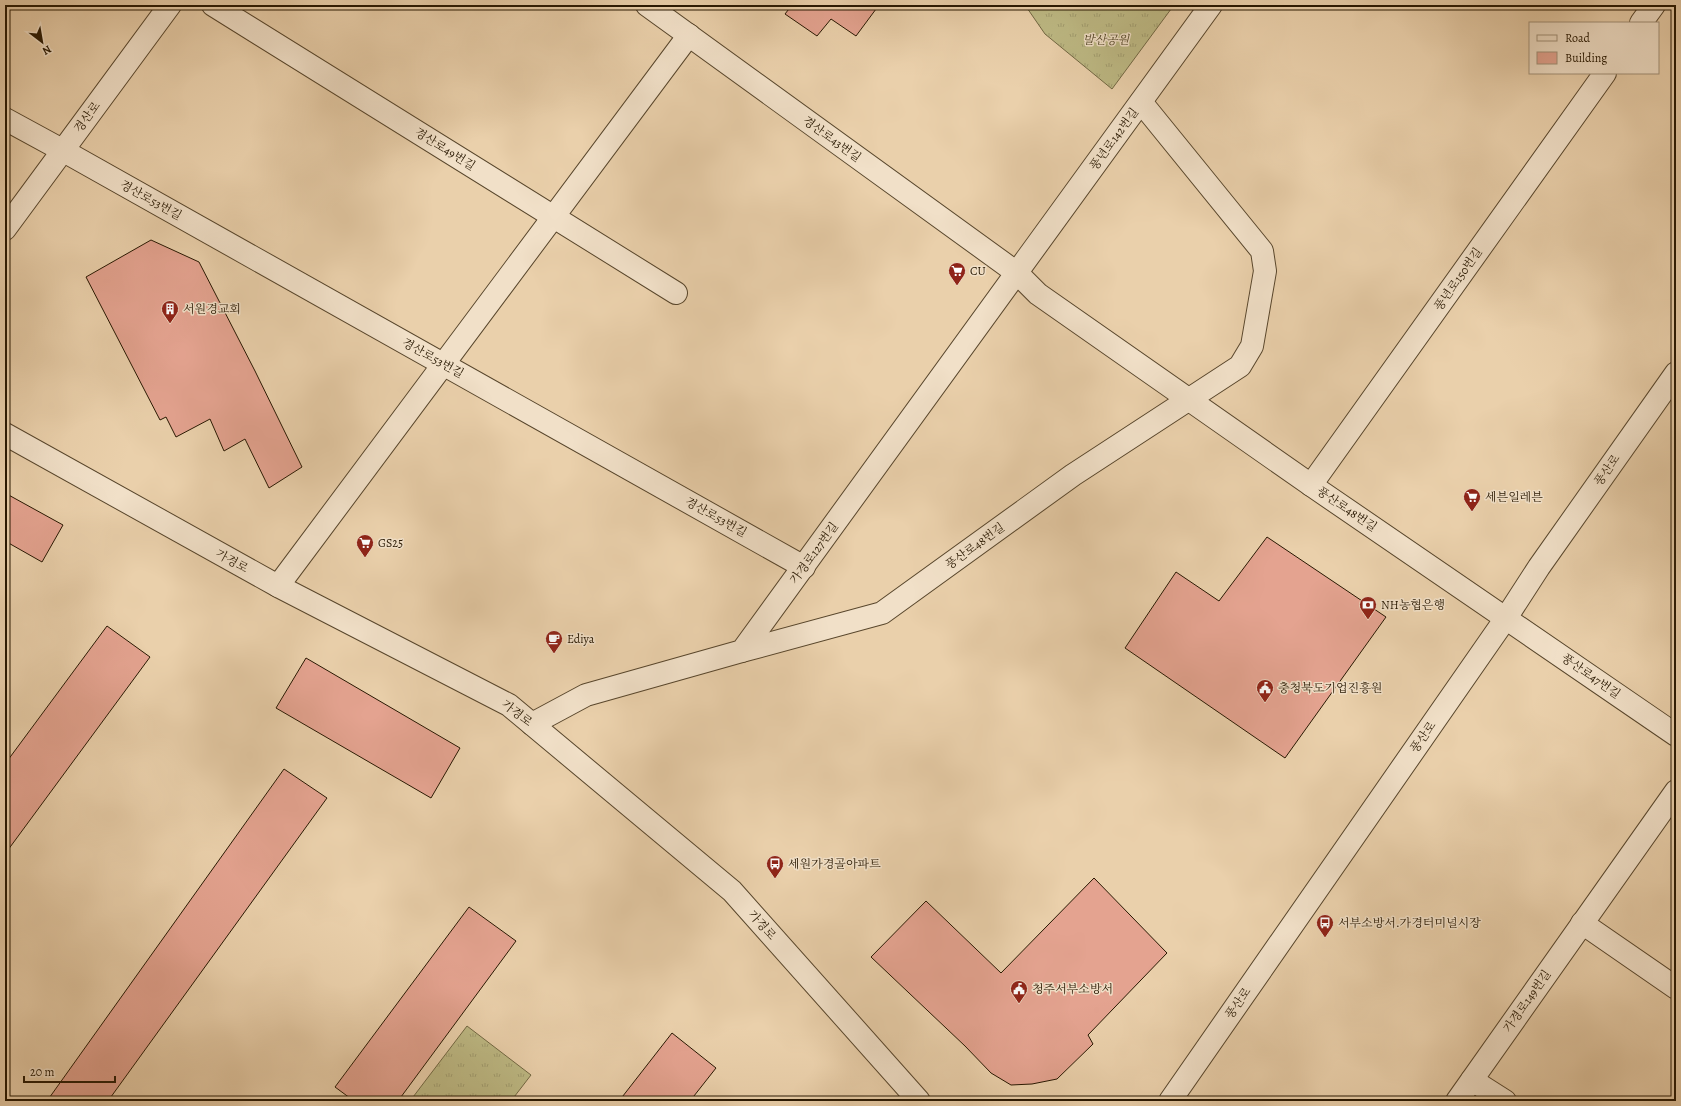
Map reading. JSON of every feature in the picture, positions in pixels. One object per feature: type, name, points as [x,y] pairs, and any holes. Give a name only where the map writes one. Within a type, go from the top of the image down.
[{"type":"street","name":"경산로","points":[[5,229],[170,5]]},
{"type":"street","name":"경산로49번길","points":[[213,5],[676,293]]},
{"type":"street","name":"경산로43번길","points":[[647,5],[1017,273]]},
{"type":"street","name":"풍년로142번길","points":[[1017,273],[1211,5]]},
{"type":"street","points":[[1642,22],[1654,5]]},
{"type":"street","points":[[278,586],[689,35]]},
{"type":"street","name":"풍년로150번길","points":[[1311,485],[1604,74]]},
{"type":"street","points":[[1141,102],[1262,251],[1265,271],[1252,346],[1240,366],[1189,399]]},
{"type":"street","name":"경산로53번길","points":[[5,119],[804,567]]},
{"type":"street","name":"풍산로48번길","points":[[1017,273],[1038,294],[1311,485],[1506,618]]},
{"type":"street","name":"가경로127번길","points":[[742,652],[1017,273]]},
{"type":"street","name":"풍산로","points":[[1170,1101],[1676,372]]},
{"type":"street","name":"풍산로48번길","points":[[742,652],[882,613],[1073,475],[1189,399]]},
{"type":"street","name":"가경로","points":[[5,434],[278,586],[510,705],[732,891],[919,1101]]},
{"type":"street","name":"풍산로47번길","points":[[1506,618],[1676,735]]},
{"type":"street","points":[[532,724],[586,695],[742,652]]},
{"type":"street","name":"가경로149번길","points":[[1457,1101],[1676,791]]},
{"type":"street","points":[[1582,923],[1676,988]]},
{"type":"street","points":[[1472,1080],[1505,1101]]},
{"type":"green space","name":"발산공원","points":[[1025,5],[1174,5],[1112,89],[1045,34]]},
{"type":"green space","points":[[467,1026],[531,1075],[511,1101],[410,1101]]},
{"type":"building","points":[[792,5],[879,5],[856,36],[831,19],[817,36],[785,14]]},
{"type":"building","name":"서원경교회","points":[[151,240],[199,262],[302,467],[269,488],[245,439],[224,451],[210,419],[176,437],[166,417],[160,420],[86,277]]},
{"type":"building","points":[[5,493],[63,525],[42,562],[5,541]]},
{"type":"building","name":"충청북도기업진흥원","points":[[1267,537],[1386,617],[1285,758],[1125,648],[1176,572],[1219,601]]},
{"type":"building","points":[[107,626],[150,657],[5,854],[5,764]]},
{"type":"building","points":[[306,658],[460,748],[431,798],[276,708]]},
{"type":"building","points":[[284,769],[327,798],[108,1101],[47,1101]]},
{"type":"building","name":"청주서부소방서","points":[[1094,878],[1167,953],[1088,1035],[1093,1044],[1057,1079],[1032,1084],[1011,1085],[991,1073],[965,1046],[871,957],[926,901],[1001,973]]},
{"type":"building","points":[[469,907],[516,941],[398,1101],[354,1101],[335,1087]]},
{"type":"building","points":[[672,1033],[716,1068],[690,1101],[619,1101]]},
{"type":"place","name":"CU","points":[[957,286]]},
{"type":"place","name":"서원경교회","points":[[170,324]]},
{"type":"place","name":"세븐일레븐","points":[[1472,512]]},
{"type":"place","name":"GS25","points":[[365,558]]},
{"type":"place","name":"NH농협은행","points":[[1368,620]]},
{"type":"place","name":"Ediya","points":[[554,654]]},
{"type":"place","name":"충청북도기업진흥원","points":[[1265,703]]},
{"type":"place","name":"세원가경골아파트","points":[[775,879]]},
{"type":"place","name":"서부소방서.가경터미널시장","points":[[1325,938]]},
{"type":"place","name":"청주서부소방서","points":[[1019,1004]]}]
